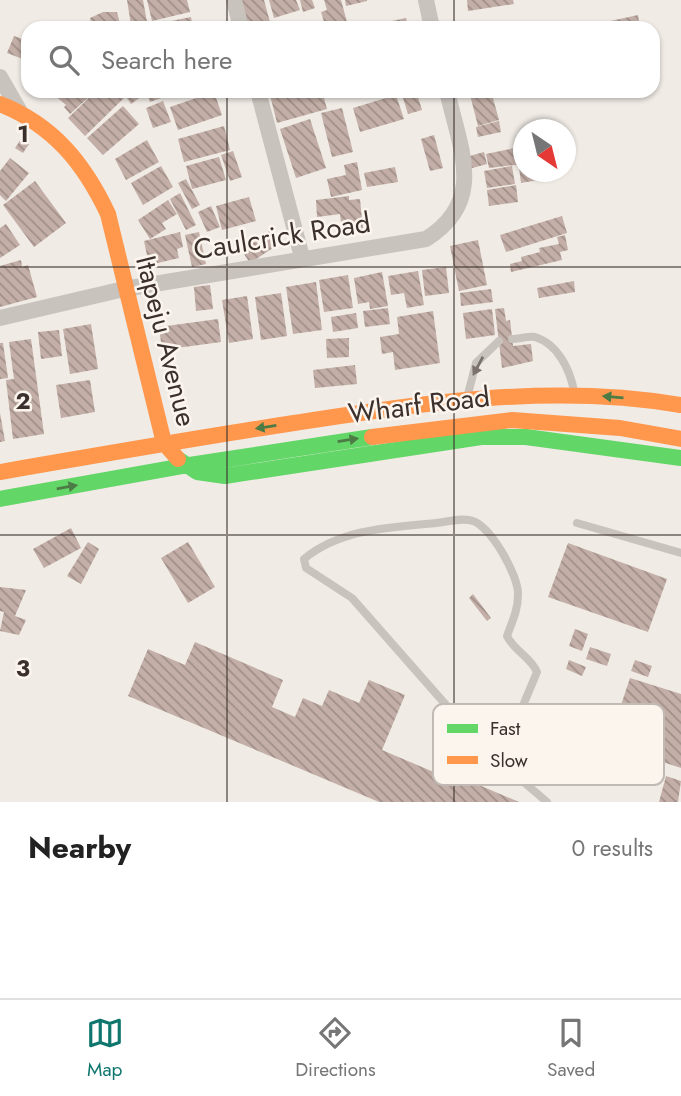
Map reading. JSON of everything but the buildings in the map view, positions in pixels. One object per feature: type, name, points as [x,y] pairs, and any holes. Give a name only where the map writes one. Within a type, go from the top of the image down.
[{"type":"main road","name":"Itapeju Avenue","points":[[0,104],[19,110],[71,151],[94,183],[108,214],[124,289],[164,443],[183,466],[208,476],[225,477],[481,438],[526,437],[681,458]]},
{"type":"main road","name":"Wharf Road","points":[[0,472],[164,443],[467,397],[574,394],[677,402]]},
{"type":"main road","name":"Wharf Road","points":[[0,499],[183,466],[426,428],[512,420],[620,428],[681,439]]},
{"type":"street","points":[[234,0],[239,21]]},
{"type":"street","points":[[426,0],[430,21]]},
{"type":"street","points":[[0,77],[19,110]]},
{"type":"street","points":[[260,98],[302,257]]},
{"type":"street","name":"Caulcrick Road","points":[[0,318],[124,289],[302,257],[426,239],[446,226],[462,202],[464,167],[449,98]]},
{"type":"lane","points":[[512,339],[535,337],[558,353],[570,374],[574,394]]},
{"type":"lane","points":[[467,397],[476,363],[499,341]]},
{"type":"lane","points":[[446,704],[352,598],[306,568],[304,559],[315,550],[374,529],[470,519],[493,535],[519,591],[516,612],[507,636],[511,645],[532,661],[537,672],[524,704]]},
{"type":"lane","points":[[577,523],[681,553]]},
{"type":"lane","points":[[526,785],[547,802]]},
{"type":"traffic: fast","points":[[0,499],[183,466],[372,437]]},
{"type":"traffic: fast","points":[[178,459],[197,472],[225,476],[481,437],[526,437],[681,458]]},
{"type":"traffic: slow","points":[[0,104],[36,123],[51,135],[77,162],[99,195],[108,214],[164,443],[178,459]]},
{"type":"traffic: slow","points":[[0,472],[257,429],[488,398],[584,396],[681,405]]},
{"type":"traffic: slow","points":[[372,437],[512,420],[620,428],[681,439]]}]
